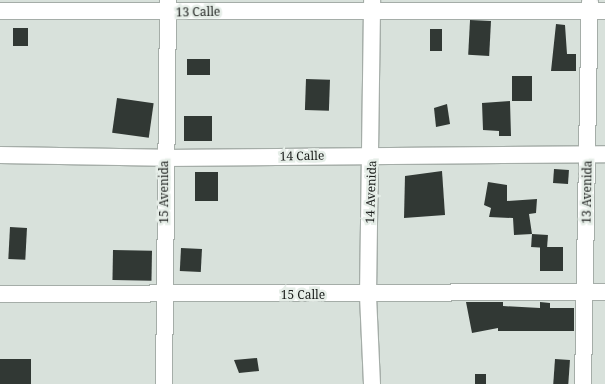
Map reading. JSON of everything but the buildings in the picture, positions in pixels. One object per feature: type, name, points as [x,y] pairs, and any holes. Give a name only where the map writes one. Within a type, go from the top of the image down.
[{"type":"street","name":"14 Avenida","points":[[372,5],[372,154],[368,295],[372,384]]},
{"type":"street","name":"13 Calle","points":[[0,12],[168,6],[595,7]]},
{"type":"street","name":"15 Avenida","points":[[164,384],[164,158],[168,6]]},
{"type":"street","name":"13 Avenida","points":[[583,384],[588,155],[595,7]]},
{"type":"street","name":"14 Calle","points":[[0,155],[164,158],[372,154],[605,154]]},
{"type":"street","name":"15 Calle","points":[[0,294],[368,295],[605,292]]}]
